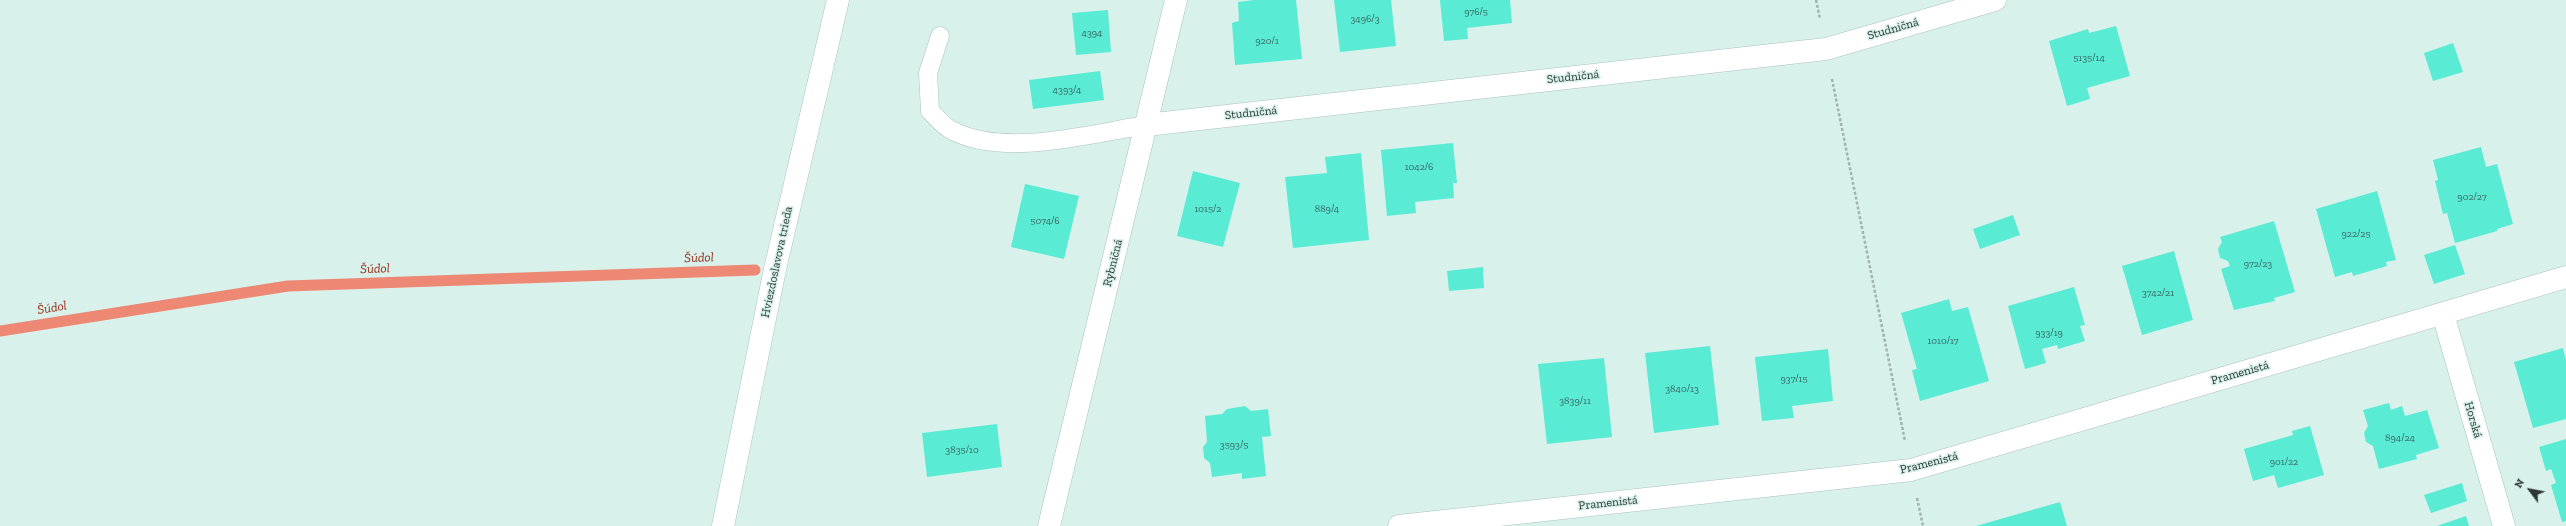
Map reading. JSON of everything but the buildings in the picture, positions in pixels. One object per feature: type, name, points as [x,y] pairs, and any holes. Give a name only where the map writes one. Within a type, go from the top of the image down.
[{"type":"street","name":"Hviezdoslavova trieda","points":[[723,526],[775,269],[838,0]]},
{"type":"street","name":"Rybničná","points":[[1049,526],[1176,0]]},
{"type":"street","name":"Studničná","points":[[1146,125],[1826,48],[1995,0]]},
{"type":"street","name":"Pramenistá","points":[[1398,526],[1911,470],[2566,277]]},
{"type":"street","name":"Horská","points":[[2443,314],[2504,526]]},
{"type":"lane","points":[[940,36],[928,73],[930,111],[949,129],[978,141],[1026,144],[1146,125]]},
{"type":"path","points":[[1826,48],[1911,470]]},
{"type":"waterway","name":"Šúdol","points":[[0,331],[288,286],[755,270]]}]
